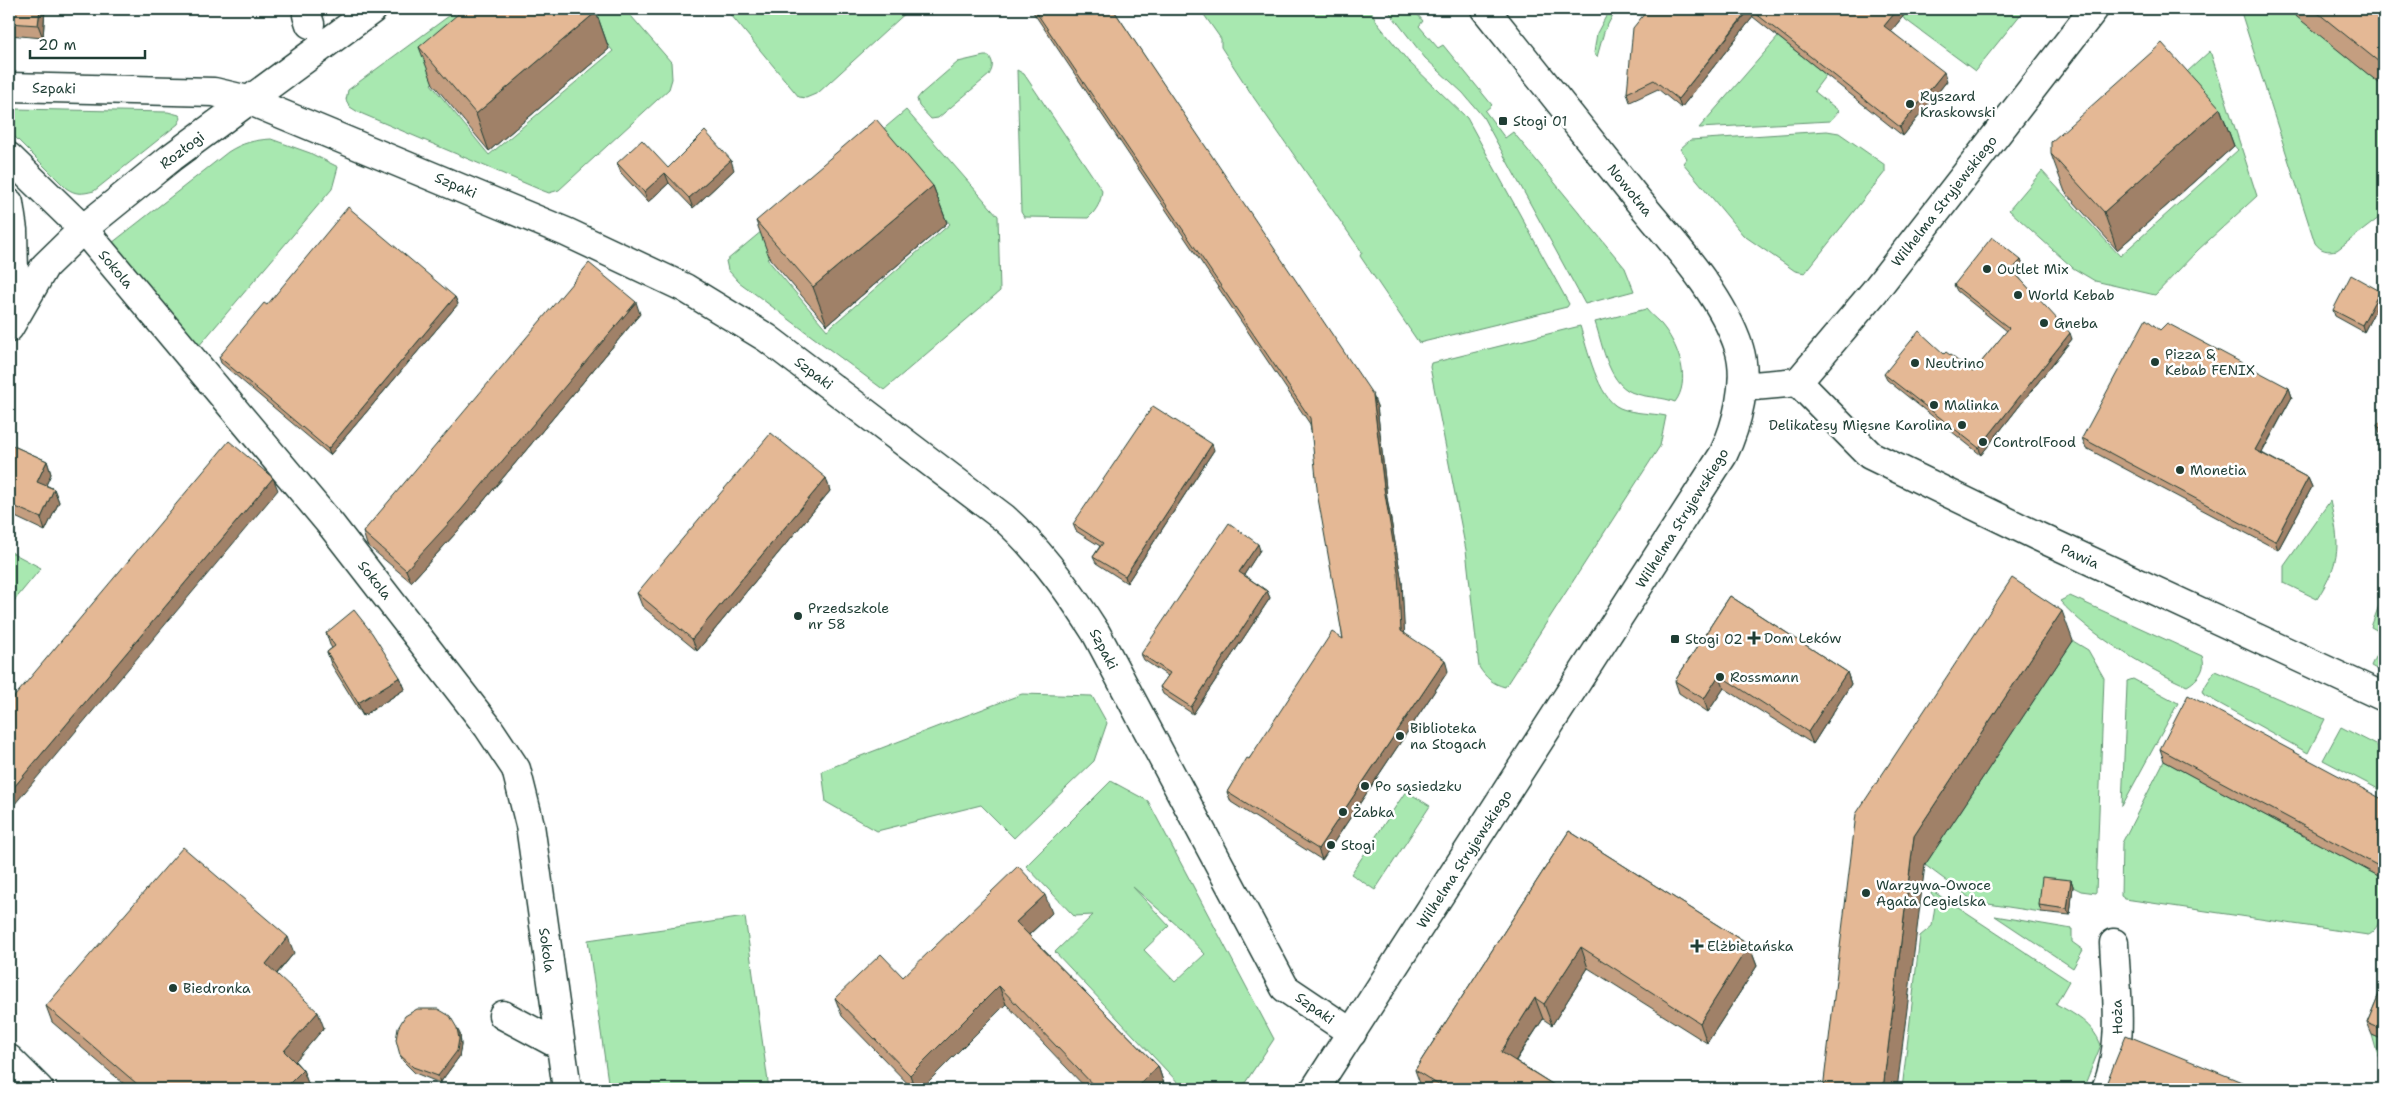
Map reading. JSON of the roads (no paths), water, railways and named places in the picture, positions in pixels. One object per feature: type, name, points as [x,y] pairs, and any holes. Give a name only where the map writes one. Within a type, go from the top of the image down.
[{"type":"street","name":"Rozłogi","points":[[12,321],[45,266],[83,228],[248,100],[373,9]]},
{"type":"street","name":"Nowotna","points":[[1485,9],[1684,257],[1726,315],[1740,350],[1742,387]]},
{"type":"street","name":"Wilhelma Stryjewskiego","points":[[1798,382],[1874,292],[2094,9]]},
{"type":"street","name":"Szpaki","points":[[9,87],[214,92],[248,100],[566,232],[685,288],[767,338],[1004,518],[1017,530],[1060,581],[1096,633],[1285,988],[1352,1033]]},
{"type":"street","name":"Sokola","points":[[9,157],[83,228],[332,526],[488,727],[516,769],[530,825],[567,1089]]},
{"type":"street","name":"Rozłogi","points":[[9,203],[13,230],[12,321]]},
{"type":"street","points":[[1742,387],[1798,382]]},
{"type":"street","name":"Pawia","points":[[1798,382],[1870,455],[2037,536],[2384,697]]},
{"type":"street","name":"Wilhelma Stryjewskiego","points":[[1315,1089],[1724,455],[1733,435],[1742,387]]},
{"type":"street","name":"Hoża","points":[[2106,1089],[2118,1046],[2114,943]]},
{"type":"street","points":[[503,1015],[561,1046]]},
{"type":"street","points":[[9,1059],[38,1089]]},
{"type":"place","name":"Ryszard Kraskowski","points":[[1910,104]]},
{"type":"place","name":"Stogi 01","points":[[1503,121]]},
{"type":"place","name":"Outlet Mix","points":[[1987,269]]},
{"type":"place","name":"World Kebab","points":[[2018,295]]},
{"type":"place","name":"Gneba","points":[[2044,323]]},
{"type":"place","name":"Pizza & Kebab FENIX","points":[[2155,362]]},
{"type":"place","name":"Neutrino","points":[[1915,363]]},
{"type":"place","name":"Malinka","points":[[1934,405]]},
{"type":"place","name":"Delikatesy Mięsne Karolina","points":[[1962,425]]},
{"type":"place","name":"ControlFood","points":[[1983,442]]},
{"type":"place","name":"Monetia","points":[[2180,470]]},
{"type":"place","name":"Przedszkole nr 58","points":[[798,616]]},
{"type":"place","name":"Dom Leków","points":[[1754,638]]},
{"type":"place","name":"Stogi 02","points":[[1675,639]]},
{"type":"place","name":"Rossmann","points":[[1720,677]]},
{"type":"place","name":"Biblioteka na Stogach","points":[[1400,736]]},
{"type":"place","name":"Po sąsiedzku","points":[[1365,786]]},
{"type":"place","name":"Żabka","points":[[1343,812]]},
{"type":"place","name":"Stogi","points":[[1331,845]]},
{"type":"place","name":"Warzywa-Owoce Agata Cegielska","points":[[1866,893]]},
{"type":"place","name":"Elżbietańska","points":[[1697,946]]},
{"type":"place","name":"Biedronka","points":[[173,988]]}]
